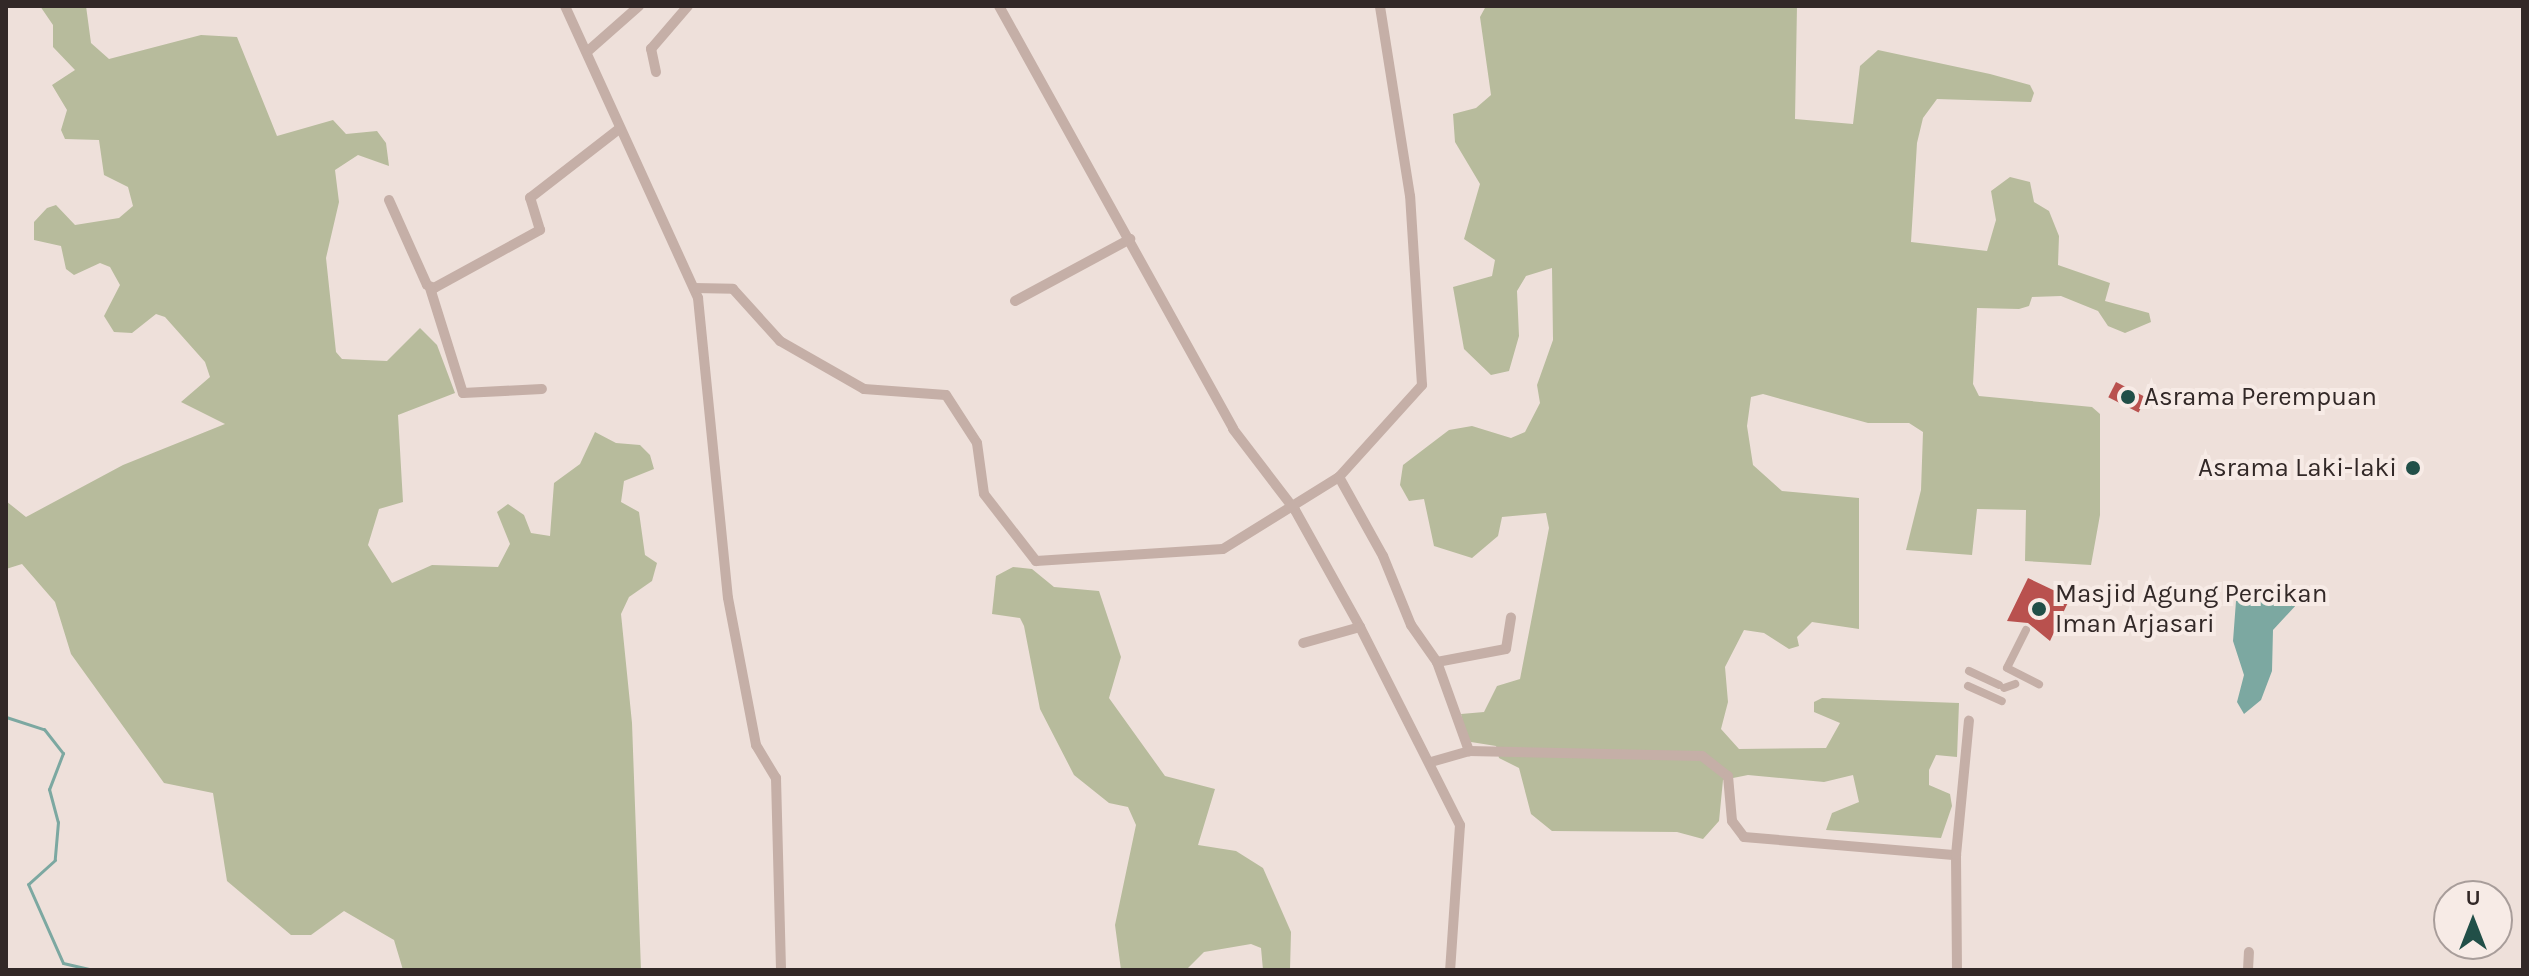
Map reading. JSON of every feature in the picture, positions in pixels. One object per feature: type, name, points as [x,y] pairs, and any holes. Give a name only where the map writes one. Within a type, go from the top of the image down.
[{"type":"street","points":[[565,6],[694,288],[728,598],[756,745],[776,778],[781,970]]},
{"type":"street","points":[[588,51],[639,6]]},
{"type":"street","points":[[656,72],[651,49],[688,6]]},
{"type":"street","points":[[999,6],[1233,429],[1295,510],[1431,762],[1460,825],[1450,970]]},
{"type":"street","points":[[694,288],[733,289],[780,341],[864,389],[946,395],[977,443],[984,494],[1036,561],[1223,549],[1295,510],[1339,477],[1413,399],[1425,375],[1410,196],[1380,6]]},
{"type":"street","points":[[430,288],[540,230],[530,198],[619,129]]},
{"type":"street","points":[[389,200],[430,288],[463,393],[542,389]]},
{"type":"street","points":[[1015,301],[1130,239]]},
{"type":"street","points":[[1339,477],[1383,556],[1411,625],[1437,662],[1469,751]]},
{"type":"street","points":[[1437,662],[1506,649],[1511,617]]},
{"type":"street","points":[[1303,643],[1360,627]]},
{"type":"street","points":[[2017,679],[2007,666],[2026,630]]},
{"type":"street","points":[[1969,671],[2002,701]]},
{"type":"street","points":[[1985,686],[2017,679],[2039,684]]},
{"type":"street","points":[[1957,970],[1956,855],[1969,721]]},
{"type":"street","points":[[1431,762],[1469,751],[1702,756],[1728,776],[1732,821],[1744,837],[1956,855]]},
{"type":"street","points":[[2248,970],[2249,952]]},
{"type":"green space","points":[[40,6],[86,6],[91,43],[109,59],[201,35],[237,37],[277,136],[333,120],[346,134],[377,131],[386,143],[389,166],[358,155],[335,170],[339,202],[326,258],[336,352],[342,359],[387,361],[420,328],[437,345],[455,393],[398,415],[403,502],[379,509],[368,545],[392,583],[432,565],[498,567],[510,544],[497,512],[508,504],[524,515],[531,533],[550,536],[554,483],[580,464],[595,432],[616,443],[640,445],[650,455],[654,469],[624,481],[621,502],[639,512],[645,555],[657,563],[652,581],[629,597],[621,614],[632,723],[641,970],[403,970],[394,940],[344,911],[311,935],[291,935],[227,881],[213,793],[164,783],[71,654],[55,602],[22,564],[6,569],[6,501],[26,517],[123,465],[225,424],[181,402],[210,377],[205,362],[165,317],[156,314],[132,333],[114,332],[104,316],[120,285],[110,267],[100,263],[74,275],[66,269],[61,246],[34,240],[34,222],[47,208],[56,205],[75,225],[119,218],[133,206],[128,187],[104,175],[99,140],[65,139],[61,130],[67,110],[52,85],[75,70],[53,47],[53,25]]},
{"type":"green space","points":[[1486,6],[1797,6],[1795,119],[1853,124],[1860,66],[1878,50],[2030,85],[2034,93],[2031,102],[1937,99],[1923,118],[1917,143],[1911,242],[1987,251],[1996,220],[1991,191],[2010,177],[2030,182],[2034,202],[2049,211],[2059,236],[2058,265],[2110,283],[2105,301],[2149,313],[2151,322],[2125,333],[2108,326],[2098,311],[2061,296],[2032,297],[2029,306],[2019,309],[1977,308],[1973,384],[1979,396],[2092,407],[2100,414],[2100,515],[2091,565],[2025,561],[2026,510],[1977,509],[1972,555],[1906,550],[1921,490],[1923,432],[1909,423],[1868,423],[1763,394],[1751,397],[1747,426],[1753,465],[1782,491],[1859,498],[1859,629],[1812,622],[1797,637],[1799,646],[1789,649],[1764,633],[1744,630],[1725,667],[1728,702],[1721,729],[1739,749],[1826,748],[1840,723],[1814,712],[1814,702],[1822,698],[1959,703],[1957,757],[1936,755],[1929,770],[1929,785],[1950,794],[1952,806],[1941,838],[1826,830],[1832,813],[1859,802],[1853,775],[1824,782],[1748,775],[1723,780],[1719,821],[1703,839],[1677,832],[1552,831],[1531,814],[1519,768],[1499,758],[1496,746],[1471,742],[1466,734],[1461,714],[1484,712],[1497,686],[1520,679],[1549,528],[1546,513],[1502,517],[1498,536],[1472,558],[1434,546],[1424,499],[1409,501],[1400,485],[1403,465],[1449,430],[1472,426],[1511,438],[1525,432],[1540,403],[1537,385],[1553,340],[1552,268],[1526,276],[1517,291],[1519,336],[1509,371],[1491,375],[1464,349],[1453,287],[1492,276],[1495,260],[1464,239],[1480,184],[1455,142],[1453,114],[1476,108],[1491,95],[1480,17]]},
{"type":"green space","points":[[1013,567],[1032,569],[1054,587],[1099,591],[1121,657],[1109,698],[1165,776],[1215,789],[1198,845],[1236,851],[1263,868],[1291,932],[1290,970],[1263,970],[1261,948],[1251,944],[1204,952],[1186,970],[1121,970],[1115,925],[1136,825],[1128,807],[1109,803],[1074,775],[1040,709],[1020,618],[992,614],[996,576]]},
{"type":"water","points":[[2294,600],[2298,603],[2273,630],[2272,671],[2261,700],[2244,714],[2237,702],[2244,675],[2233,641],[2236,601]]},
{"type":"building","name":"Asrama Perempuan","points":[[2116,382],[2146,397],[2139,413],[2108,397]]},
{"type":"building","name":"Masjid Agung Percikan Iman Arjasari","points":[[2028,578],[2070,598],[2050,641],[2028,623],[2007,621]]},
{"type":"waterway","points":[[6,717],[44,729],[63,753],[49,789],[58,822],[55,860],[28,884],[63,963],[93,970]]},
{"type":"waterway","points":[[178,970],[190,970]]},
{"type":"place","name":"Asrama Perempuan","points":[[2128,397]]},
{"type":"place","name":"Asrama Laki-laki","points":[[2413,468]]},
{"type":"place","name":"Masjid Agung Percikan Iman Arjasari","points":[[2039,609]]}]
